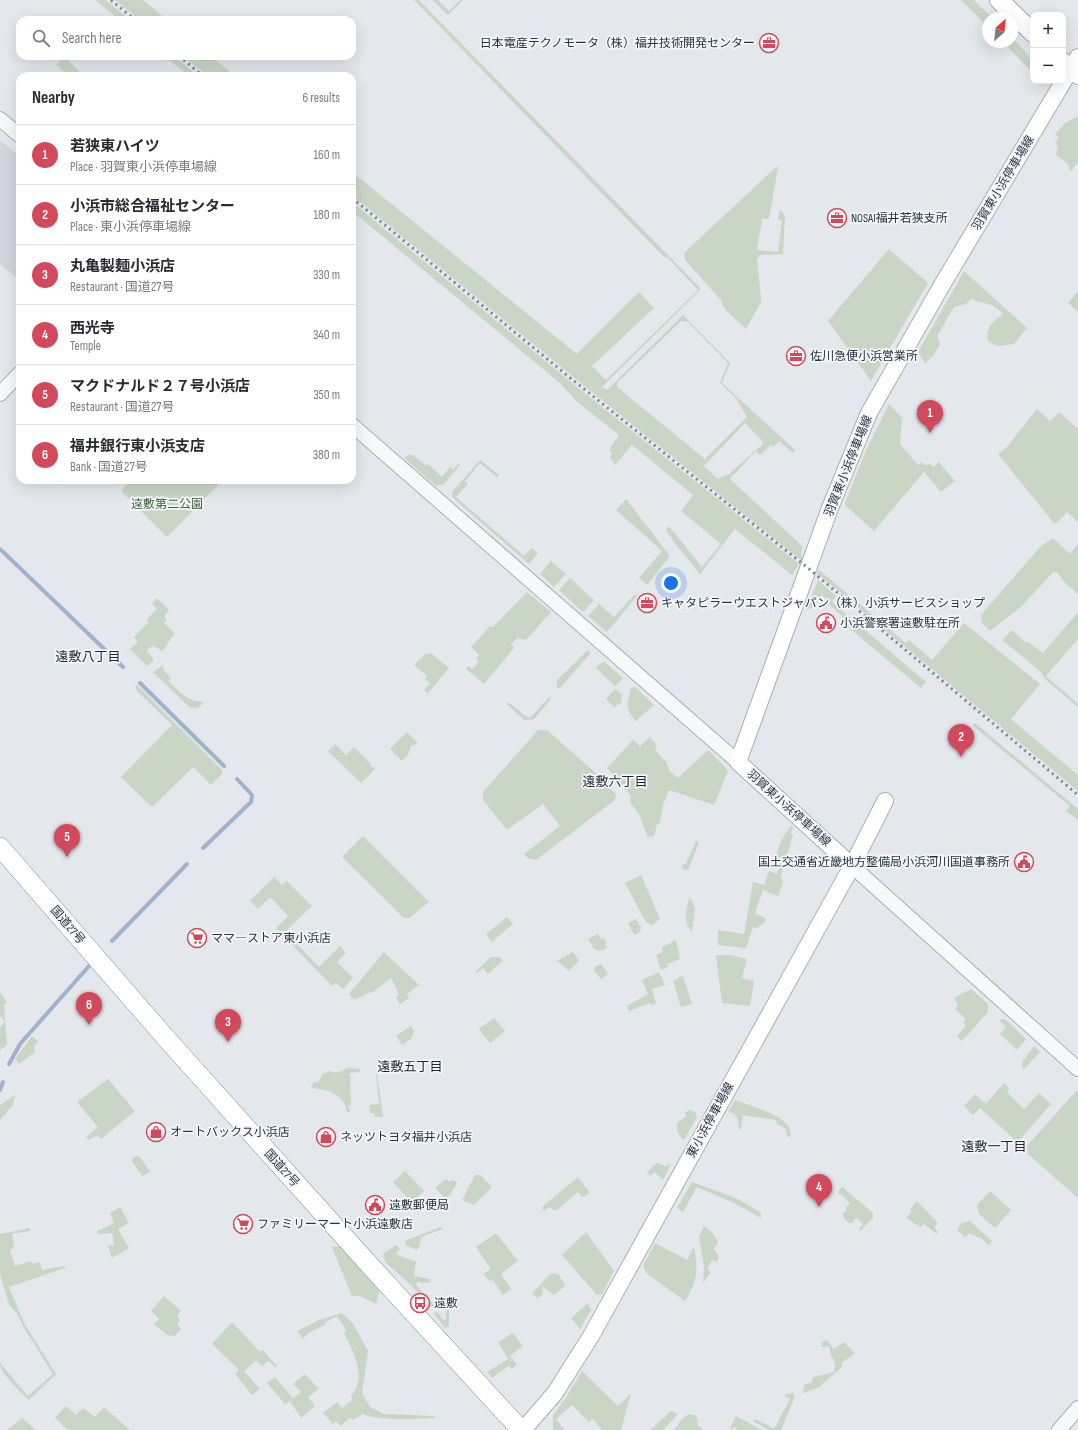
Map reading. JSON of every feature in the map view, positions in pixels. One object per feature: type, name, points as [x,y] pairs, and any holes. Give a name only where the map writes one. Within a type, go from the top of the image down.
[{"type":"highway","name":"国道27号","points":[[0,847],[170,1043],[360,1254],[522,1430]]},
{"type":"main road","points":[[999,0],[1030,30]]},
{"type":"main road","name":"羽賀東小浜停車場線","points":[[852,866],[738,762],[830,508],[869,413],[902,353],[1072,66]]},
{"type":"main road","name":"東小浜停車場線","points":[[522,1430],[555,1392],[591,1336],[852,866],[885,801]]},
{"type":"street","points":[[0,119],[16,133]]},
{"type":"street","points":[[0,394],[16,377]]},
{"type":"street","points":[[356,428],[738,762]]},
{"type":"street","points":[[852,866],[1078,1069]]},
{"type":"street","points":[[1059,1430],[1078,1408]]},
{"type":"shaded area","points":[[0,140],[16,154],[16,278],[0,264]]},
{"type":"green space","points":[[95,0],[106,0],[125,16],[115,16]]},
{"type":"green space","points":[[115,0],[143,0],[162,16],[135,16]]},
{"type":"green space","points":[[414,0],[419,0],[700,288],[700,290],[602,387],[607,390],[683,315],[730,363],[722,383],[795,450],[793,453],[779,441],[774,446],[771,445],[760,455],[756,451],[730,479],[802,546],[802,561],[576,379],[356,198],[356,175],[577,354],[639,292],[654,308],[592,366],[606,380],[698,290],[668,258],[663,256]],"holes":[[[681,321],[688,322],[728,363],[720,383],[736,398],[747,417],[705,459],[617,387],[617,383]],[[745,423],[764,443],[729,474],[718,479],[704,466]]]},
{"type":"green space","points":[[433,0],[438,0],[449,11],[460,0],[463,0],[448,15]]},
{"type":"green space","points":[[961,0],[974,0],[986,12],[982,12],[982,21]]},
{"type":"green space","points":[[1018,45],[1030,60],[1030,70],[1009,48],[1018,48]]},
{"type":"green space","points":[[60,60],[68,60],[79,71],[64,72],[56,65]]},
{"type":"green space","points":[[169,60],[179,60],[193,72],[184,72]]},
{"type":"green space","points":[[188,60],[216,60],[230,72],[203,72]]},
{"type":"green space","points":[[1078,116],[1078,162],[1070,172],[1068,164],[1056,155],[1058,146],[1055,143],[1059,138],[1055,134],[1065,123]]},
{"type":"green space","points":[[776,167],[778,167],[769,219],[762,219],[757,250],[778,252],[782,221],[778,220],[780,209],[785,216],[783,254],[760,255],[757,259],[761,302],[746,329],[725,309],[720,299],[685,260],[684,253]]},
{"type":"green space","points":[[356,205],[572,383],[799,564],[792,575],[735,529],[700,574],[666,530],[669,526],[702,567],[721,544],[681,511],[693,495],[632,445],[615,465],[610,458],[612,453],[609,450],[619,435],[577,402],[560,383],[356,214]]},
{"type":"green space","points":[[889,249],[928,283],[871,381],[828,321]]},
{"type":"green space","points":[[964,271],[1027,328],[1014,344],[998,346],[988,341],[987,336],[989,328],[993,322],[1003,314],[1000,310],[992,306],[971,299],[966,304],[954,307],[937,336],[940,344],[933,356],[925,363],[918,352]]},
{"type":"green space","points":[[1078,291],[1078,312],[1068,303]]},
{"type":"green space","points":[[889,404],[902,418],[900,444],[918,465],[921,462],[926,466],[929,463],[933,467],[939,462],[955,481],[941,492],[924,472],[874,531],[846,506],[845,503],[867,448]]},
{"type":"green space","points":[[1037,409],[1050,421],[1059,412],[1078,429],[1078,522],[1067,512],[1057,523],[1053,522],[998,454],[1007,447]]},
{"type":"green space","points":[[408,455],[413,455],[425,465],[428,464],[442,477],[450,467],[453,470],[459,463],[460,465],[444,484],[436,486],[404,458]]},
{"type":"green space","points":[[480,460],[499,475],[497,477],[480,463],[465,481],[468,484],[456,497],[524,556],[532,548],[538,553],[529,564],[452,497],[452,492]]},
{"type":"green space","name":"遠敷第二公園","points":[[127,484],[219,484],[167,537],[121,491]]},
{"type":"green space","points":[[626,499],[670,556],[647,585],[639,578],[662,551],[616,510]]},
{"type":"green space","points":[[1053,538],[1070,554],[1078,544],[1078,594],[1066,584],[1057,572],[1053,572],[1021,607],[990,631],[982,623],[981,615],[1040,547]]},
{"type":"green space","points":[[551,561],[566,574],[554,587],[540,574]]},
{"type":"green space","points":[[819,570],[906,643],[909,640],[932,660],[964,623],[1040,684],[1011,719],[1078,775],[1078,791],[817,573]]},
{"type":"green space","points":[[570,578],[594,600],[583,612],[559,590]]},
{"type":"green space","points":[[818,580],[836,596],[832,602],[926,682],[921,688],[842,622],[841,620],[843,617],[827,603],[828,601],[822,595],[810,609],[806,610]]},
{"type":"green space","points":[[527,592],[551,612],[526,640],[518,638],[511,644],[514,648],[484,684],[466,669],[468,666],[472,669],[479,662],[476,659],[479,655],[471,647],[490,626],[492,628]]},
{"type":"green space","points":[[635,594],[637,596],[607,632],[588,616],[599,604],[614,617]]},
{"type":"green space","points":[[157,598],[169,610],[164,616],[167,619],[164,623],[175,634],[162,651],[154,646],[149,648],[147,651],[153,658],[153,661],[147,666],[130,649],[138,642],[134,637],[148,623],[147,619],[157,609],[152,603]]},
{"type":"green space","points":[[1078,612],[1078,639],[1046,676],[1078,704],[1078,707],[1045,679],[1041,672],[1002,640],[1012,630],[1025,642],[1028,642],[1043,653]]},
{"type":"green space","points":[[587,651],[590,651],[590,654],[559,689],[557,687],[557,680]]},
{"type":"green space","points":[[431,653],[449,668],[428,693],[424,690],[430,683],[425,679],[427,676],[414,665],[425,654]]},
{"type":"green space","points":[[603,662],[623,678],[615,686],[595,667]]},
{"type":"green space","points":[[163,665],[164,671],[171,678],[168,681],[175,688],[187,698],[201,701],[203,703],[198,708],[189,707],[153,672]]},
{"type":"green space","points":[[137,685],[222,770],[222,774],[211,785],[193,767],[152,807],[121,777],[172,725],[137,691],[135,686]]},
{"type":"green space","points":[[635,687],[654,705],[636,721],[628,709],[631,688]]},
{"type":"green space","points":[[615,689],[622,694],[621,703],[614,707],[606,699]]},
{"type":"green space","points":[[549,697],[551,699],[534,719],[524,720],[507,704],[508,702],[527,717],[531,717]]},
{"type":"green space","points":[[975,723],[1078,809],[1078,820],[1066,811],[1070,806],[972,725]]},
{"type":"green space","points":[[538,730],[547,730],[598,775],[616,794],[615,800],[536,860],[527,858],[524,854],[560,826],[543,804],[507,830],[483,800],[483,792]]},
{"type":"green space","points":[[407,732],[418,743],[411,746],[408,755],[402,761],[390,749]]},
{"type":"green space","points":[[650,737],[657,745],[655,750],[667,763],[670,772],[678,778],[708,750],[728,771],[714,805],[669,790],[663,805],[660,823],[657,825],[654,836],[648,837],[639,814],[630,802],[631,796],[607,768],[633,740],[640,746]]},
{"type":"green space","points":[[335,744],[346,755],[354,747],[375,769],[361,783],[328,751]]},
{"type":"green space","points":[[791,825],[793,827],[791,833],[793,835],[781,876],[783,882],[778,896],[763,890],[755,913],[765,918],[766,921],[757,928],[753,927],[746,948],[718,945],[718,930],[744,934],[753,882],[764,885],[769,871],[777,874],[781,861],[775,859],[781,841]]},
{"type":"green space","points":[[363,836],[429,902],[409,918],[404,918],[342,857]]},
{"type":"green space","points":[[696,841],[699,842],[688,870],[681,868],[683,864],[686,864]]},
{"type":"green space","points":[[641,875],[660,919],[652,925],[646,922],[625,883]]},
{"type":"green space","points":[[274,877],[282,885],[287,881],[312,906],[285,932],[319,967],[340,946],[346,953],[337,962],[353,978],[343,989],[336,983],[332,986],[276,928],[288,916],[270,897],[258,909],[250,901]]},
{"type":"green space","points":[[690,897],[695,908],[692,932],[686,920],[687,906]]},
{"type":"green space","points":[[507,917],[513,924],[492,942],[486,934]]},
{"type":"green space","points":[[636,919],[641,928],[640,932],[634,935],[628,923]]},
{"type":"green space","points":[[598,934],[601,939],[604,938],[607,948],[600,951],[594,949],[588,939]]},
{"type":"green space","points":[[676,940],[680,959],[667,964],[668,967],[661,970],[656,955],[663,952],[661,948]]},
{"type":"green space","points":[[384,952],[419,985],[407,994],[409,998],[400,1004],[396,997],[399,994],[391,978],[373,992],[354,1000],[349,994]]},
{"type":"green space","points":[[573,952],[579,961],[569,971],[557,961]]},
{"type":"green space","points":[[716,955],[730,955],[747,959],[742,978],[754,981],[750,1006],[722,1003]]},
{"type":"green space","points":[[491,957],[499,957],[503,960],[488,974],[483,968],[477,973],[476,971]]},
{"type":"green space","points":[[601,964],[608,974],[601,979],[594,971],[595,967]]},
{"type":"green space","points":[[659,972],[665,985],[652,989],[656,1004],[651,1005],[650,1003],[629,1011],[627,1006],[648,994],[642,980]]},
{"type":"green space","points":[[683,976],[692,1004],[681,1007],[673,981]]},
{"type":"green space","points":[[971,989],[988,1004],[988,1012],[962,1041],[957,1036],[965,1027],[964,1022],[966,1019],[955,1009],[958,1005],[954,998]]},
{"type":"green space","points":[[0,992],[7,1002],[4,1004],[7,1045],[0,1050],[0,1028],[5,1021],[0,1016]]},
{"type":"green space","points":[[494,1018],[505,1031],[490,1043],[479,1029]]},
{"type":"green space","points":[[1001,1019],[1005,1019],[1026,1039],[1017,1050],[1000,1034],[1006,1027],[1000,1021]]},
{"type":"green space","points":[[411,1026],[414,1031],[412,1038],[402,1045],[396,1036]]},
{"type":"green space","points":[[32,1036],[38,1041],[34,1047],[35,1052],[19,1064],[15,1059]]},
{"type":"green space","points":[[1034,1046],[1040,1052],[1024,1069],[1022,1066],[1023,1061]]},
{"type":"green space","points":[[348,1068],[360,1069],[360,1072],[350,1073],[351,1105],[348,1105],[350,1112],[347,1112],[339,1097],[329,1091],[311,1088],[314,1082],[318,1083],[323,1074],[330,1071],[336,1073]]},
{"type":"green space","points":[[377,1073],[383,1117],[375,1117],[374,1113],[370,1113],[370,1105],[379,1104]]},
{"type":"green space","points":[[108,1079],[135,1111],[101,1139],[97,1135],[89,1140],[86,1137],[98,1127],[77,1102]]},
{"type":"green space","points":[[1004,1083],[1009,1088],[1007,1092],[1024,1109],[1039,1093],[1051,1104],[1016,1144],[1012,1140],[1013,1138],[980,1108],[973,1115],[964,1106],[975,1094],[986,1104]]},
{"type":"green space","points":[[1076,1091],[1078,1091],[1078,1198],[1028,1154],[1027,1146]]},
{"type":"green space","points":[[15,1095],[13,1105],[0,1120],[0,1105]]},
{"type":"green space","points":[[735,1100],[782,1119],[788,1126],[790,1138],[787,1135],[786,1129],[777,1124],[776,1120],[743,1115],[741,1129],[739,1129],[738,1120],[734,1113],[728,1112]]},
{"type":"green space","points":[[690,1110],[696,1113],[697,1117],[684,1140],[678,1133],[677,1123],[687,1116],[685,1113]]},
{"type":"green space","points":[[137,1156],[140,1157],[150,1172],[142,1176],[131,1160]]},
{"type":"green space","points":[[657,1163],[666,1166],[671,1164],[663,1180],[655,1172],[650,1176],[647,1172]]},
{"type":"green space","points":[[405,1171],[424,1191],[414,1200],[416,1203],[414,1205],[393,1182]]},
{"type":"green space","points":[[475,1175],[480,1175],[492,1187],[474,1205],[462,1200]]},
{"type":"green space","points":[[578,1177],[590,1193],[582,1197],[578,1192],[557,1210],[553,1210],[550,1207],[544,1211],[542,1207]]},
{"type":"green space","points":[[446,1179],[449,1182],[453,1180],[457,1183],[449,1196],[444,1197],[435,1188]]},
{"type":"green space","points":[[692,1182],[738,1199],[761,1213],[761,1218],[736,1204],[697,1187],[683,1212],[677,1208]]},
{"type":"green space","points":[[842,1187],[873,1213],[873,1218],[860,1231],[859,1228],[863,1224],[856,1218],[852,1223],[849,1223],[844,1219],[843,1214],[847,1210],[845,1208],[850,1203],[838,1192]]},
{"type":"green space","points":[[990,1191],[1011,1210],[995,1228],[979,1214],[977,1205]]},
{"type":"green space","points":[[917,1201],[938,1223],[934,1227],[938,1232],[937,1234],[924,1224],[920,1227],[906,1218],[912,1211],[910,1209]]},
{"type":"green space","points":[[120,1207],[129,1223],[118,1229],[129,1248],[112,1258],[108,1246],[114,1245],[112,1233],[98,1234],[97,1231],[114,1223],[110,1213]]},
{"type":"green space","points":[[970,1221],[992,1241],[989,1245],[980,1237],[979,1238],[969,1233],[965,1237],[957,1230],[962,1223]]},
{"type":"green space","points":[[704,1226],[712,1232],[718,1242],[714,1249],[719,1257],[717,1262],[712,1260],[707,1269],[711,1272],[703,1283],[704,1266],[699,1236]]},
{"type":"green space","points":[[440,1227],[443,1229],[421,1237],[419,1248],[416,1250],[406,1245],[405,1241]]},
{"type":"green space","points":[[30,1228],[30,1231],[12,1234],[14,1246],[10,1251],[15,1266],[31,1261],[32,1264],[40,1262],[42,1270],[65,1266],[65,1268],[9,1287],[24,1323],[56,1374],[29,1400],[16,1388],[3,1372],[0,1363],[28,1396],[53,1374],[16,1312],[9,1305],[0,1274],[0,1234]]},
{"type":"green space","points":[[586,1232],[614,1271],[602,1294],[597,1295],[562,1255]]},
{"type":"green space","points":[[496,1233],[518,1261],[501,1274],[511,1289],[503,1295],[493,1280],[490,1281],[483,1274],[491,1269],[476,1247]]},
{"type":"green space","points":[[655,1243],[687,1260],[694,1247],[696,1263],[695,1281],[685,1301],[646,1273],[643,1266]]},
{"type":"green space","points":[[396,1245],[400,1249],[395,1254],[416,1262],[414,1276],[430,1279],[429,1283],[417,1282],[416,1285],[434,1305],[430,1307],[412,1286],[385,1262],[383,1254]]},
{"type":"green space","points":[[344,1246],[382,1290],[379,1292],[376,1304],[360,1296],[352,1296],[332,1247]]},
{"type":"green space","points":[[555,1273],[559,1275],[565,1286],[554,1295],[542,1286],[543,1294],[537,1298],[532,1294],[550,1274]]},
{"type":"green space","points":[[164,1296],[181,1311],[177,1316],[180,1321],[177,1324],[181,1329],[175,1336],[167,1335],[154,1324],[159,1319],[151,1311]]},
{"type":"green space","points":[[446,1299],[449,1300],[449,1326],[445,1328],[434,1314],[437,1312],[444,1321],[446,1319]]},
{"type":"green space","points":[[588,1303],[591,1310],[580,1329],[571,1318]]},
{"type":"green space","points":[[342,1313],[353,1324],[368,1351],[362,1394],[370,1407],[384,1414],[435,1416],[435,1418],[387,1419],[363,1414],[353,1420],[350,1417],[341,1426],[336,1421],[333,1424],[323,1413],[337,1402],[342,1408],[352,1400],[351,1396],[356,1389],[359,1373],[355,1356],[344,1333],[346,1330],[337,1316],[326,1322],[325,1325],[308,1333],[303,1339],[297,1331],[319,1320]]},
{"type":"green space","points":[[232,1322],[260,1352],[263,1350],[277,1366],[276,1368],[269,1361],[262,1366],[256,1360],[244,1371],[260,1389],[252,1395],[235,1374],[239,1370],[212,1344]]},
{"type":"green space","points":[[513,1333],[523,1346],[510,1356],[517,1365],[512,1369],[509,1366],[492,1378],[487,1372],[508,1359],[498,1342]]},
{"type":"green space","points":[[827,1340],[834,1349],[844,1342],[855,1353],[842,1363],[842,1367],[821,1385],[822,1386],[803,1393],[804,1385],[812,1382],[813,1377],[834,1372],[835,1366],[829,1346],[822,1347],[822,1342]]},
{"type":"green space","points":[[582,1371],[618,1406],[631,1393],[621,1430],[602,1430],[593,1419],[589,1422],[572,1405],[556,1419],[565,1430],[553,1430],[553,1415],[565,1399]]},
{"type":"green space","points":[[305,1374],[319,1389],[308,1397],[315,1406],[301,1418],[290,1401],[285,1404],[267,1383],[275,1377],[293,1398],[301,1392],[293,1384]]},
{"type":"green space","points":[[793,1393],[795,1397],[781,1430],[769,1430],[753,1421],[755,1419],[773,1428],[775,1427],[790,1399],[784,1395]]},
{"type":"green space","points":[[66,1406],[76,1415],[83,1408],[95,1417],[104,1407],[130,1430],[68,1430],[55,1418]]},
{"type":"green space","points":[[671,1411],[678,1414],[663,1430],[650,1430]]},
{"type":"green space","points":[[689,1414],[697,1416],[697,1424],[703,1430],[674,1430],[683,1418]]},
{"type":"green space","points":[[736,1416],[762,1430],[738,1430],[734,1427],[732,1430],[730,1428]]},
{"type":"green space","points":[[22,1418],[36,1430],[7,1430]]},
{"type":"waterway","points":[[0,549],[123,667]]},
{"type":"waterway","points":[[140,683],[224,766]]},
{"type":"waterway","points":[[203,848],[251,802],[252,795],[237,779]]},
{"type":"waterway","points":[[112,941],[187,864]]},
{"type":"waterway","points":[[9,1064],[20,1044],[89,966]]},
{"type":"waterway","points":[[0,1090],[3,1082]]},
{"type":"railway","points":[[111,0],[130,16]]},
{"type":"railway","points":[[184,60],[198,72]]},
{"type":"railway","points":[[356,201],[574,381],[808,568],[1078,795]]},
{"type":"place","name":"日本電産テクノモータ（株）福井技術開発センター","points":[[769,43]]},
{"type":"place","name":"NOSAI福井若狭支所","points":[[837,218]]},
{"type":"place","name":"佐川急便小浜営業所","points":[[796,356]]},
{"type":"place","name":"若狭東ハイツ","points":[[930,433]]},
{"type":"place","name":"キャタピラーウエストジャパン（株）小浜サービスショップ","points":[[647,603]]},
{"type":"place","name":"小浜警察署遠敷駐在所","points":[[826,623]]},
{"type":"place","name":"小浜市総合福祉センター","points":[[961,757]]},
{"type":"place","name":"マクドナルド２７号小浜店","points":[[67,857]]},
{"type":"place","name":"国土交通省近畿地方整備局小浜河川国道事務所","points":[[1024,862]]},
{"type":"place","name":"ママ―ストア東小浜店","points":[[197,938]]},
{"type":"place","name":"福井銀行東小浜支店","points":[[89,1025]]},
{"type":"place","name":"丸亀製麺小浜店","points":[[228,1042]]},
{"type":"place","name":"オートバックス小浜店","points":[[156,1132]]},
{"type":"place","name":"ネッツトヨタ福井小浜店","points":[[326,1137]]},
{"type":"place","name":"遠敷郵便局","points":[[375,1205]]},
{"type":"place","name":"西光寺","points":[[819,1207]]},
{"type":"place","name":"ファミリーマート小浜遠敷店","points":[[243,1224]]},
{"type":"place","name":"遠敷","points":[[420,1303]]},
{"type":"district","name":"遠敷八丁目","points":[[88,656]]},
{"type":"district","name":"遠敷六丁目","points":[[615,781]]},
{"type":"district","name":"遠敷五丁目","points":[[410,1066]]},
{"type":"district","name":"遠敷一丁目","points":[[994,1146]]}]
